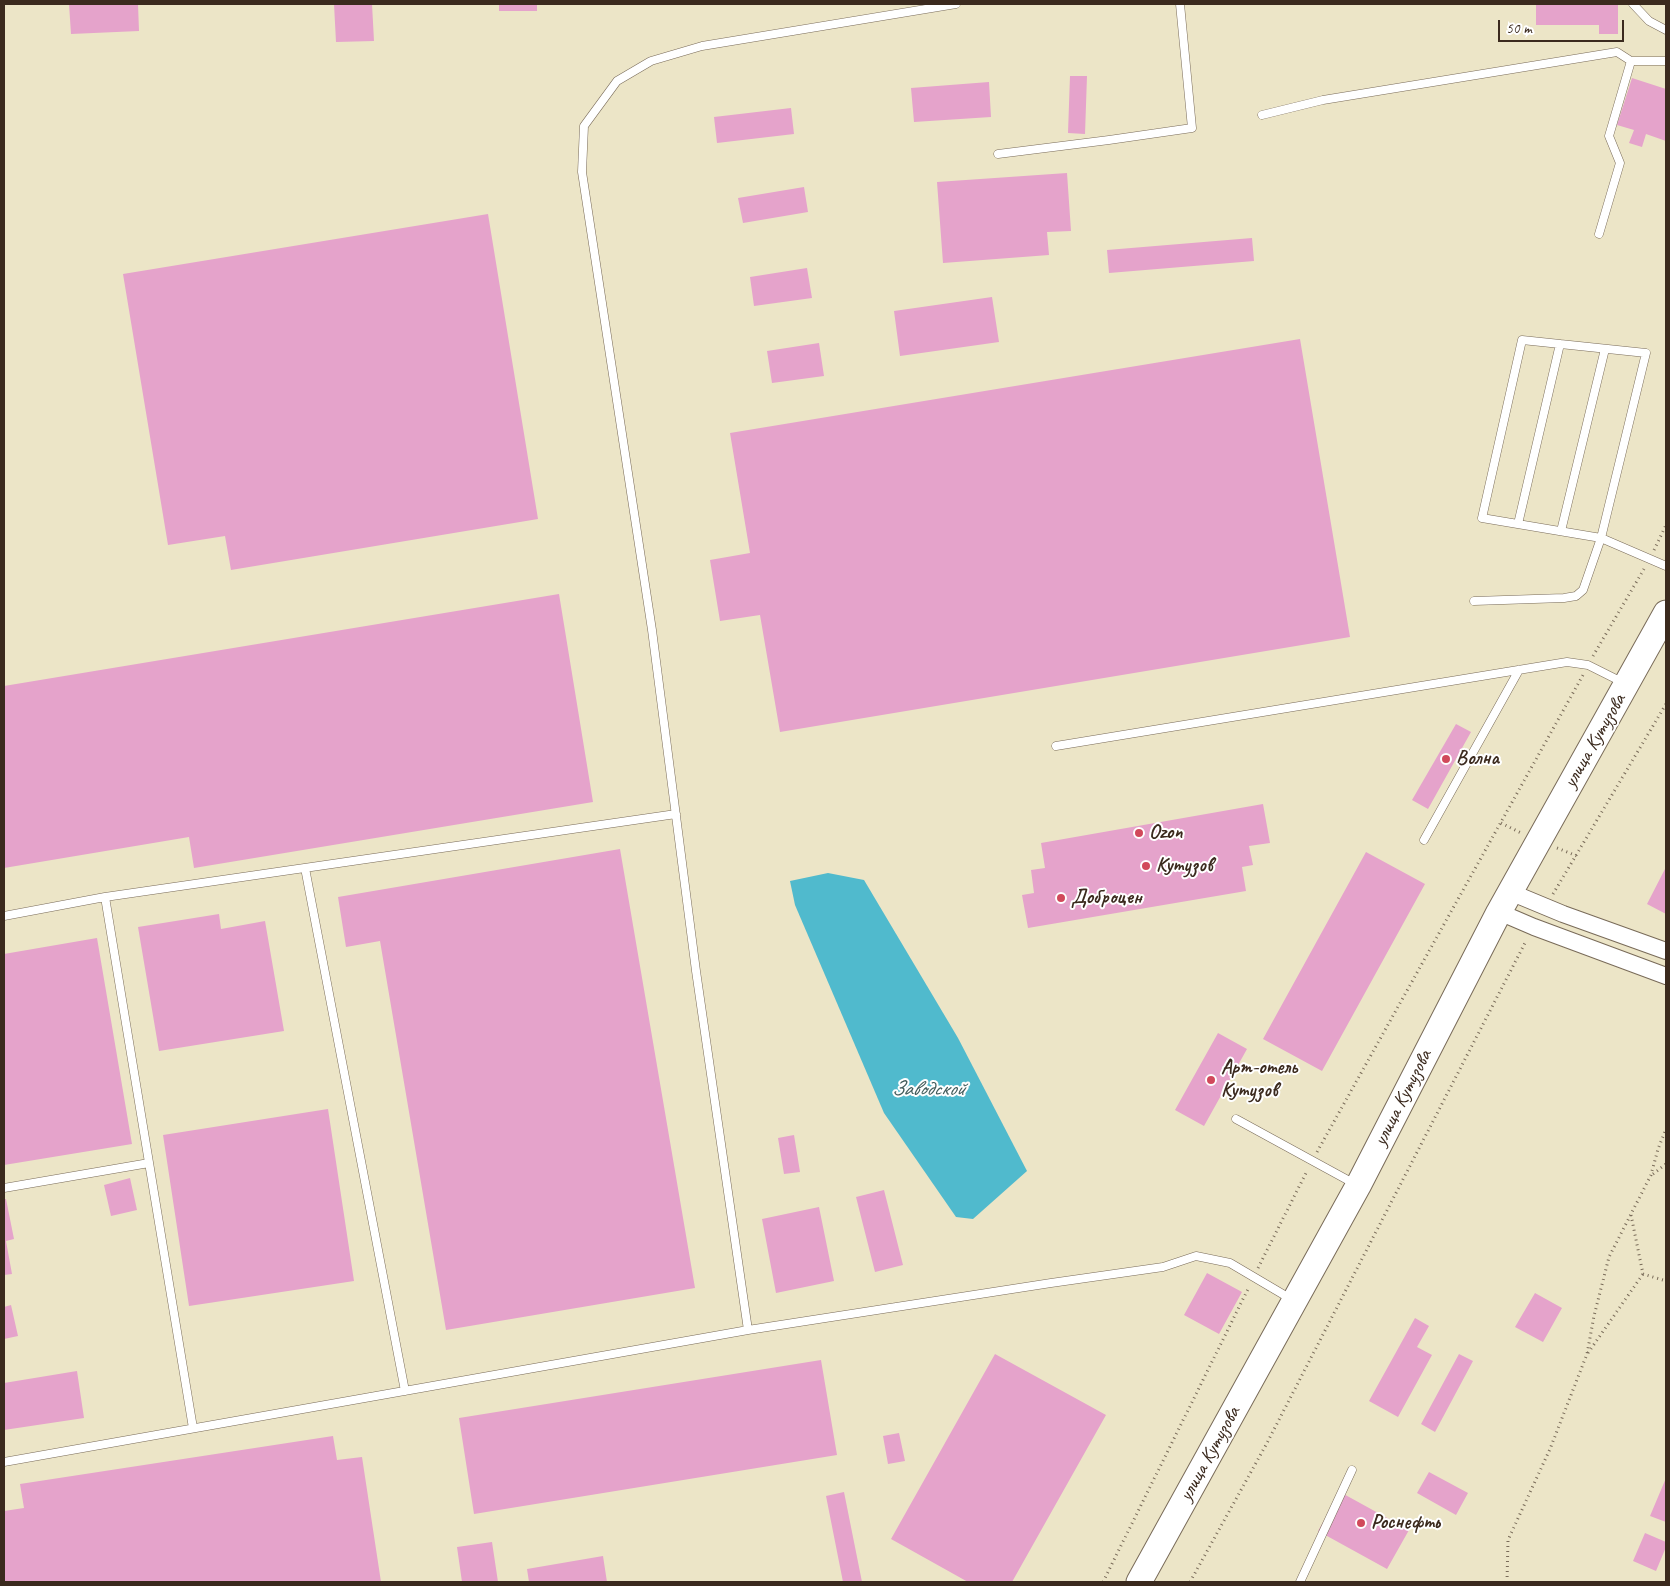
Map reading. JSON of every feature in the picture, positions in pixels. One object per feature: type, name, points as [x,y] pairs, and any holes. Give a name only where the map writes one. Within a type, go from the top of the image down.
[{"type":"main road","name":"улица Кутузова","points":[[1139,1582],[1358,1186],[1505,902],[1628,685],[1666,613]]},
{"type":"street","points":[[1505,902],[1545,907],[1666,951]]},
{"type":"street","points":[[1505,902],[1534,927],[1666,976]]},
{"type":"lane","points":[[748,1330],[696,971],[652,630],[582,172],[584,126],[617,81],[651,61],[702,46],[956,4]]},
{"type":"lane","points":[[998,154],[1192,128],[1180,4]]},
{"type":"lane","points":[[1632,4],[1650,21],[1666,30]]},
{"type":"lane","points":[[1262,115],[1323,100],[1617,52],[1631,61],[1666,62]]},
{"type":"lane","points":[[1599,234],[1620,163],[1609,136],[1631,61]]},
{"type":"lane","points":[[1474,601],[1564,598],[1576,596],[1583,590],[1601,538],[1646,353],[1522,340],[1482,518],[1601,538],[1666,566]]},
{"type":"lane","points":[[1518,524],[1560,344]]},
{"type":"lane","points":[[1561,532],[1604,349]]},
{"type":"lane","points":[[1056,746],[1567,662],[1588,666],[1628,685]]},
{"type":"lane","points":[[1424,840],[1519,670]]},
{"type":"lane","points":[[4,916],[105,897],[676,814]]},
{"type":"lane","points":[[305,868],[405,1391]]},
{"type":"lane","points":[[105,897],[193,1428]]},
{"type":"lane","points":[[1236,1119],[1358,1186]]},
{"type":"lane","points":[[4,1188],[149,1163]]},
{"type":"lane","points":[[4,1462],[748,1330],[1163,1267],[1196,1256],[1230,1263],[1295,1302]]},
{"type":"lane","points":[[1300,1582],[1352,1470]]},
{"type":"path","points":[[1103,1582],[1313,1160],[1588,666],[1650,559],[1666,525]]},
{"type":"path","points":[[1545,907],[1666,704]]},
{"type":"path","points":[[1190,1582],[1266,1443],[1534,927]]},
{"type":"path","points":[[1507,1582],[1508,1540],[1550,1450],[1587,1354],[1594,1316],[1609,1257],[1651,1175],[1666,1129]]},
{"type":"path","points":[[1651,1175],[1666,1164]]},
{"type":"path","points":[[1587,1354],[1644,1274],[1631,1214]]},
{"type":"path","points":[[1644,1274],[1666,1281]]},
{"type":"water","name":"Заводской","points":[[828,873],[864,880],[958,1038],[1027,1171],[973,1219],[956,1217],[884,1113],[795,905],[790,881]]},
{"type":"building","points":[[69,4],[138,4],[139,31],[71,34]]},
{"type":"building","points":[[334,4],[372,4],[374,41],[336,42]]},
{"type":"building","points":[[499,4],[537,4],[537,11],[499,11]]},
{"type":"building","points":[[1536,5],[1618,5],[1618,34],[1599,34],[1599,25],[1536,25]]},
{"type":"building","points":[[1070,76],[1087,76],[1085,134],[1068,133]]},
{"type":"building","points":[[1632,78],[1666,89],[1666,141],[1646,134],[1642,147],[1629,143],[1634,130],[1617,125]]},
{"type":"building","points":[[989,82],[991,117],[914,122],[911,88]]},
{"type":"building","points":[[791,108],[794,134],[717,143],[714,117]]},
{"type":"building","points":[[1067,173],[1071,231],[1047,232],[1049,255],[943,263],[937,182]]},
{"type":"building","points":[[804,187],[808,212],[743,223],[738,198]]},
{"type":"building","points":[[488,214],[538,519],[231,570],[225,536],[168,545],[123,274]]},
{"type":"building","points":[[1252,238],[1254,261],[1109,273],[1107,250]]},
{"type":"building","points":[[807,268],[812,298],[754,306],[750,277]]},
{"type":"building","points":[[992,297],[999,342],[900,356],[894,311]]},
{"type":"building","points":[[1300,339],[1350,637],[780,732],[760,615],[720,621],[710,560],[750,553],[730,433]]},
{"type":"building","points":[[819,343],[824,376],[772,383],[767,351]]},
{"type":"building","points":[[559,594],[593,802],[194,868],[189,837],[4,868],[4,686]]},
{"type":"building","name":"Волна","points":[[1456,724],[1471,732],[1428,809],[1412,800]]},
{"type":"building","name":"Кутузов","points":[[1263,804],[1270,843],[1249,846],[1253,865],[1242,867],[1246,891],[1028,928],[1022,895],[1034,893],[1031,870],[1045,868],[1041,843]]},
{"type":"building","points":[[620,849],[695,1288],[446,1330],[380,941],[346,947],[338,897]]},
{"type":"building","points":[[1366,852],[1425,884],[1322,1071],[1263,1039]]},
{"type":"building","points":[[1666,867],[1666,914],[1647,904]]},
{"type":"building","points":[[219,914],[221,929],[265,921],[284,1031],[159,1051],[138,927]]},
{"type":"building","points":[[97,938],[132,1144],[4,1165],[4,954]]},
{"type":"building","name":"Арт-отель Кутузов","points":[[1218,1033],[1247,1049],[1204,1126],[1175,1110]]},
{"type":"building","points":[[328,1109],[354,1281],[189,1306],[163,1135]]},
{"type":"building","points":[[794,1135],[800,1172],[784,1174],[778,1138]]},
{"type":"building","points":[[130,1178],[137,1210],[111,1216],[104,1185]]},
{"type":"building","points":[[884,1190],[903,1265],[875,1272],[856,1197]]},
{"type":"building","points":[[4,1199],[6,1199],[14,1239],[6,1241],[12,1274],[4,1275]]},
{"type":"building","points":[[819,1207],[834,1281],[776,1293],[762,1219]]},
{"type":"building","points":[[1207,1273],[1242,1292],[1219,1334],[1184,1315]]},
{"type":"building","points":[[1535,1293],[1562,1308],[1543,1342],[1515,1327]]},
{"type":"building","points":[[11,1305],[18,1336],[4,1339],[4,1307]]},
{"type":"building","points":[[1415,1318],[1429,1326],[1417,1347],[1432,1355],[1398,1417],[1369,1401]]},
{"type":"building","points":[[995,1354],[1106,1415],[1012,1582],[968,1582],[891,1539]]},
{"type":"building","points":[[1459,1354],[1473,1361],[1435,1432],[1421,1424]]},
{"type":"building","points":[[821,1360],[837,1455],[474,1514],[459,1418]]},
{"type":"building","points":[[77,1371],[84,1418],[4,1430],[4,1383]]},
{"type":"building","points":[[899,1433],[905,1461],[888,1464],[883,1436]]},
{"type":"building","points":[[333,1436],[337,1460],[362,1457],[381,1582],[4,1582],[4,1511],[24,1508],[20,1484]]},
{"type":"building","points":[[1429,1472],[1468,1493],[1456,1515],[1417,1493]]},
{"type":"building","points":[[1666,1478],[1666,1522],[1650,1516]]},
{"type":"building","points":[[844,1492],[862,1582],[843,1582],[826,1496]]},
{"type":"building","points":[[1340,1492],[1409,1530],[1387,1569],[1318,1531]]},
{"type":"building","points":[[1645,1533],[1666,1542],[1666,1547],[1656,1571],[1633,1561]]},
{"type":"building","points":[[492,1542],[498,1582],[462,1582],[457,1547]]},
{"type":"building","points":[[603,1556],[607,1582],[529,1582],[527,1569]]},
{"type":"place","name":"Волна","points":[[1446,759]]},
{"type":"place","name":"Ozon","points":[[1139,833]]},
{"type":"place","name":"Кутузов","points":[[1146,866]]},
{"type":"place","name":"Доброцен","points":[[1061,898]]},
{"type":"place","name":"Арт-отель Кутузов","points":[[1211,1080]]},
{"type":"place","name":"Роснефть","points":[[1361,1523]]}]
